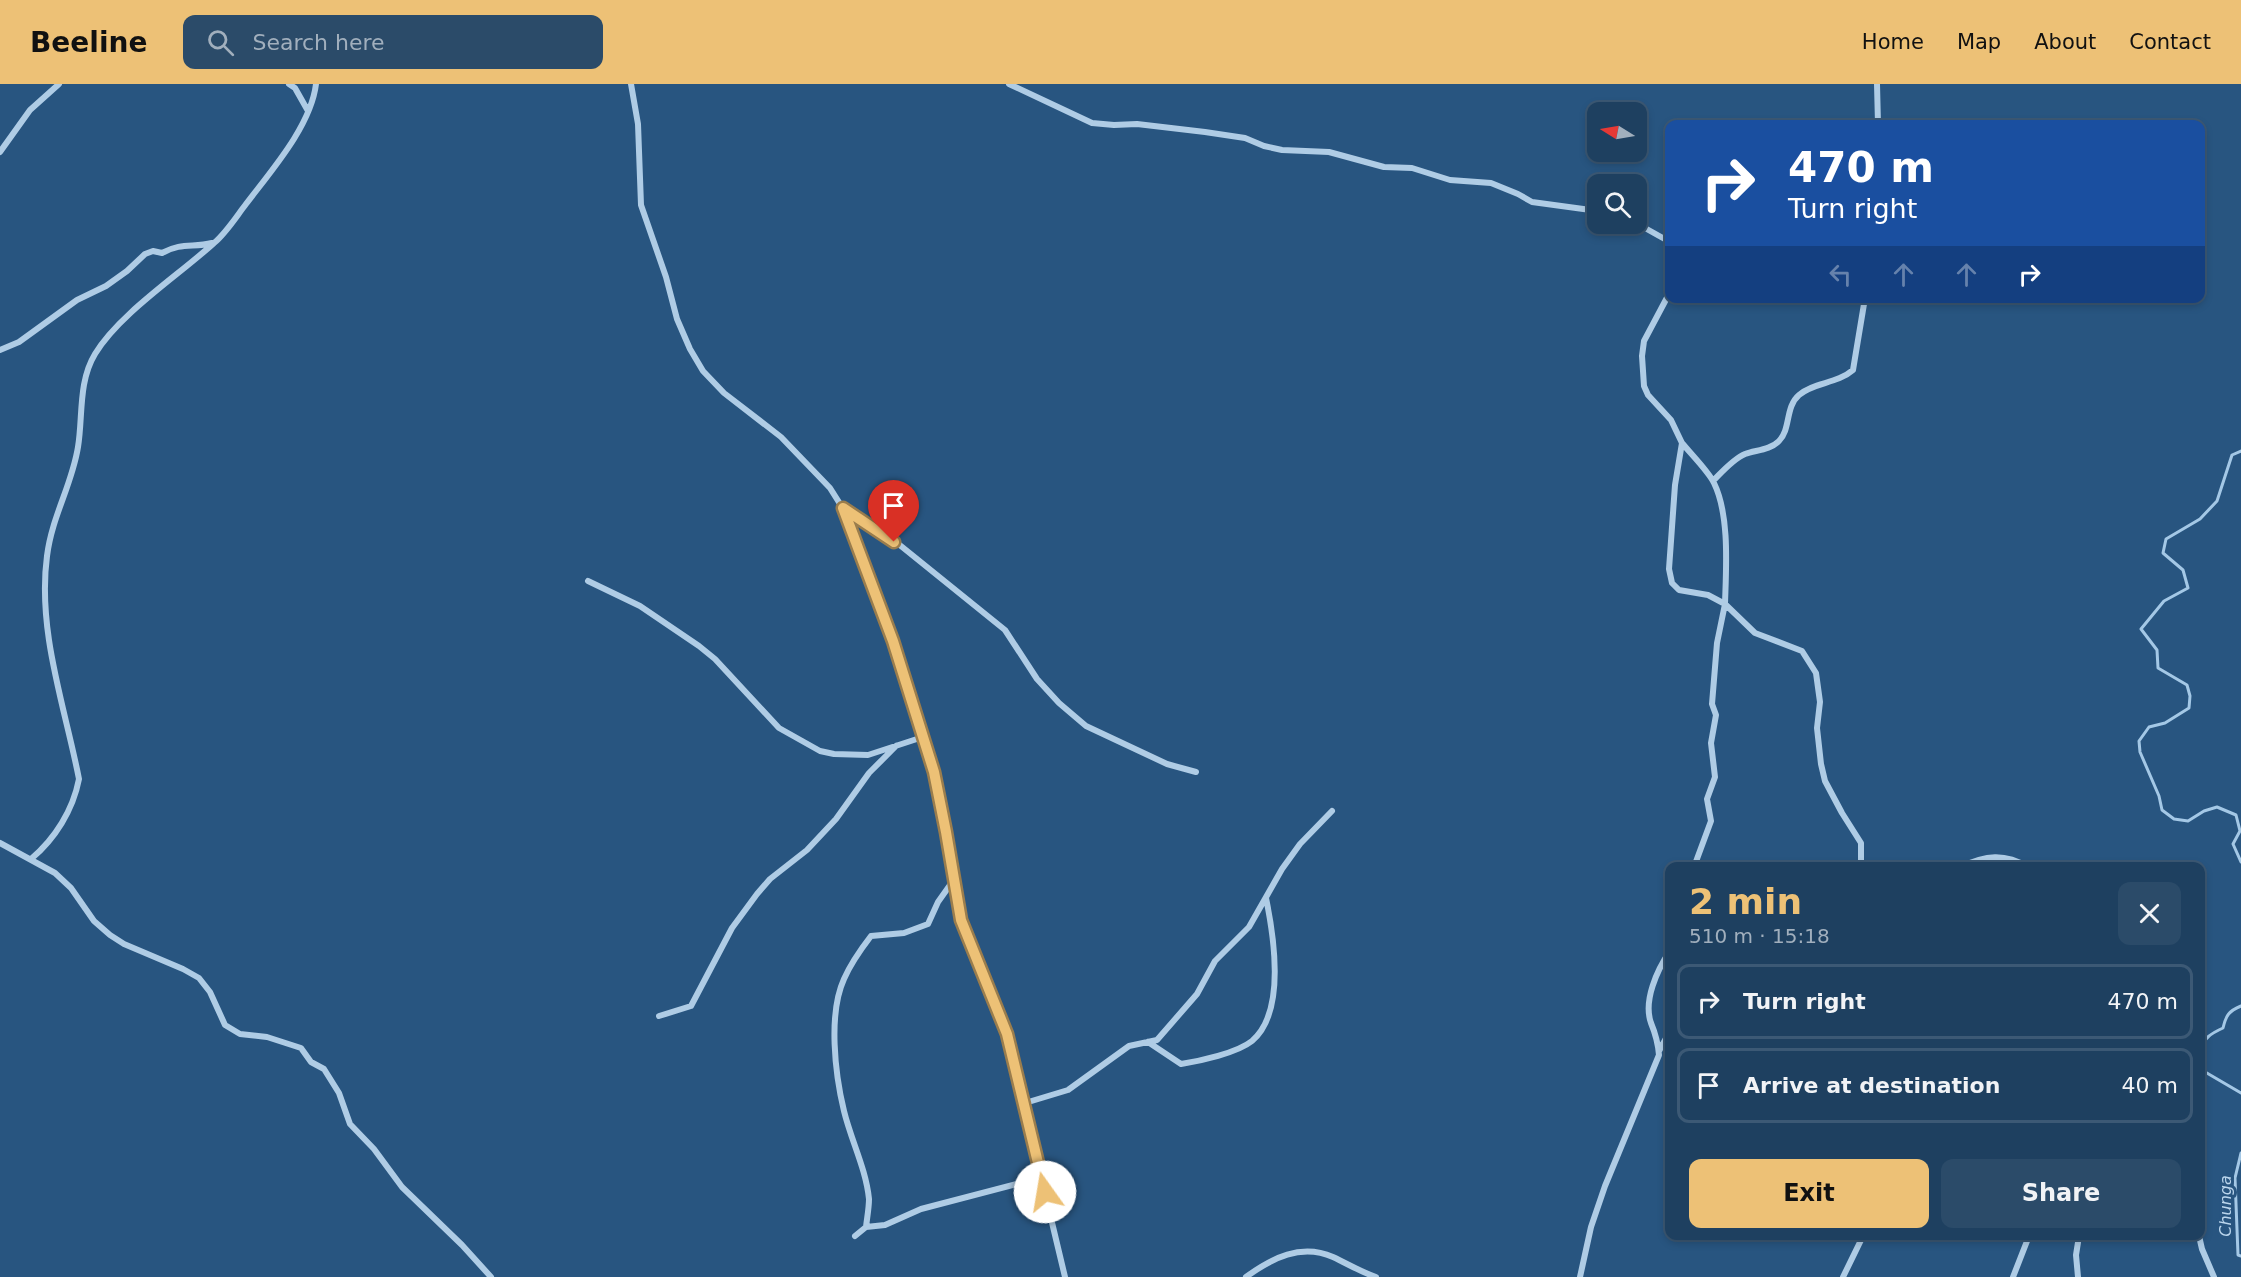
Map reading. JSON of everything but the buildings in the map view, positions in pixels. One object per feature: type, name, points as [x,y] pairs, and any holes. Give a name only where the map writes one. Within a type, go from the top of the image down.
[{"type":"street","points":[[0,152],[30,110],[59,84]]},
{"type":"street","points":[[289,84],[295,88],[308,111]]},
{"type":"street","points":[[31,859],[45,847],[56,832],[76,794],[79,779],[58,690],[44,586],[47,554],[54,520],[75,464],[79,445],[81,407],[86,379],[94,355],[112,332],[137,308],[216,242],[275,166],[300,128],[314,95],[316,84]]},
{"type":"street","points":[[631,84],[638,124],[641,205],[666,277],[677,319],[690,350],[703,371],[724,393],[781,437],[822,478],[843,508],[893,641],[934,772],[961,920],[1007,1034],[1065,1277]]},
{"type":"street","points":[[1010,84],[1092,123],[1137,124],[1205,132],[1245,138],[1282,150],[1329,152],[1384,167],[1412,168],[1450,180],[1491,183],[1532,202],[1587,210]]},
{"type":"street","points":[[1877,84],[1878,120]]},
{"type":"street","points":[[1647,229],[1665,239]]},
{"type":"street","points":[[0,350],[20,342],[77,300],[106,286],[145,254],[153,251],[162,253],[174,246],[203,246],[216,242]]},
{"type":"street","points":[[1665,301],[1644,341],[1642,370],[1648,395],[1671,420],[1682,443],[1713,481],[1718,492],[1723,522],[1725,604],[1717,644],[1712,704],[1716,715],[1711,743],[1715,777],[1707,799],[1711,821],[1696,862]]},
{"type":"street","points":[[1713,481],[1739,457],[1775,445],[1782,438],[1793,402],[1800,394],[1846,376],[1853,370],[1864,303]]},
{"type":"street","points":[[1682,443],[1675,484],[1669,550],[1672,583],[1679,590],[1708,595],[1725,604],[1755,633],[1802,651],[1816,673],[1820,702],[1817,728],[1825,781],[1861,843],[1861,862]]},
{"type":"street","points":[[843,508],[896,542],[1005,630],[1037,679],[1059,703],[1086,726],[1167,764],[1196,772]]},
{"type":"street","points":[[588,581],[640,606],[699,646],[715,658],[779,728],[820,751],[834,754],[868,755],[922,737]]},
{"type":"street","points":[[659,1016],[691,1006],[732,928],[757,894],[770,879],[807,850],[836,819],[869,773],[896,746]]},
{"type":"street","points":[[1025,1103],[1068,1090],[1088,1078],[1129,1046],[1157,1040],[1197,994],[1215,961],[1249,927],[1282,869],[1300,844],[1332,811]]},
{"type":"street","points":[[0,843],[55,873],[94,921],[110,935],[124,944],[200,978],[210,992],[225,1025],[240,1034],[267,1037],[300,1048],[311,1062],[324,1070],[339,1093],[350,1124],[374,1149],[402,1187],[462,1245],[491,1277]]},
{"type":"street","points":[[1974,862],[1986,857],[2001,856],[2019,862]]},
{"type":"street","points":[[866,1227],[869,1201],[864,1176],[844,1111],[838,1080],[834,1019],[843,981],[857,955],[871,936],[904,933],[928,924],[938,902],[955,878]]},
{"type":"street","points":[[1148,1042],[1181,1064],[1217,1056],[1252,1041],[1266,1021],[1275,989],[1265,897]]},
{"type":"street","points":[[1580,1277],[1591,1227],[1605,1186],[1659,1055],[1658,1039],[1651,1023],[1649,1005],[1657,977],[1665,961]]},
{"type":"street","points":[[1659,1051],[1665,1040]]},
{"type":"street","points":[[855,1236],[866,1227],[885,1225],[931,1206],[1020,1183],[1040,1172]]},
{"type":"street","points":[[1843,1277],[1861,1240]]},
{"type":"street","points":[[2013,1277],[2027,1240]]},
{"type":"street","points":[[2078,1240],[2076,1255],[2078,1277]]},
{"type":"street","points":[[2200,1240],[2214,1277]]},
{"type":"street","points":[[1246,1277],[1288,1253],[1311,1251],[1331,1256],[1376,1277]]},
{"type":"waterway","name":"Chunga","points":[[2241,451],[2232,455],[2217,501],[2200,519],[2166,539],[2163,553],[2183,570],[2188,588],[2164,601],[2141,629],[2157,650],[2158,668],[2187,685],[2190,696],[2189,708],[2165,723],[2149,727],[2139,741],[2140,752],[2159,796],[2162,810],[2174,819],[2188,821],[2204,811],[2217,807],[2236,815],[2240,831],[2233,844],[2241,862]]},
{"type":"waterway","name":"Chunga","points":[[2205,1040],[2223,1028],[2229,1014],[2241,1006]]},
{"type":"waterway","name":"Chunga","points":[[2205,1072],[2241,1093]]},
{"type":"waterway","name":"Chunga","points":[[2241,1153],[2235,1178],[2238,1255],[2241,1256]]},
{"type":"route","points":[[894,542],[843,508],[893,641],[934,772],[961,920],[1007,1034],[1045,1192]]}]
